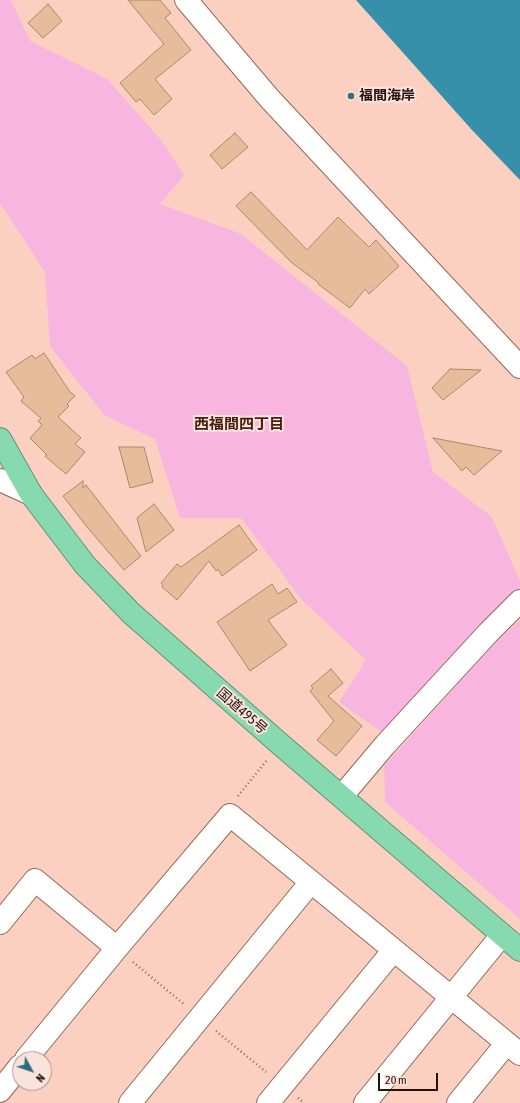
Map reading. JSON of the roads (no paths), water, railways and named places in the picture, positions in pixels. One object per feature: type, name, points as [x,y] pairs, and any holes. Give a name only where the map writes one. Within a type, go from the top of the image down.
[{"type":"highway","name":"国道495号","points":[[0,439],[31,494],[85,565],[131,613],[280,744],[520,950]]},
{"type":"street","points":[[186,0],[270,98],[520,367]]},
{"type":"street","points":[[0,480],[31,494]]},
{"type":"street","points":[[342,796],[385,745],[488,633],[520,601]]},
{"type":"street","points":[[33,1051],[117,948],[230,815],[513,1049],[458,1103]]},
{"type":"street","points":[[0,923],[35,880],[117,948]]},
{"type":"street","points":[[130,1103],[311,882]]},
{"type":"street","points":[[365,1103],[502,935]]},
{"type":"street","points":[[268,1103],[393,951]]},
{"type":"street","points":[[0,1091],[12,1076]]},
{"type":"water","points":[[356,0],[520,0],[520,180],[472,130]]},
{"type":"place","name":"福間海岸","points":[[351,96]]},
{"type":"district","name":"西福間四丁目","points":[[239,424]]}]
